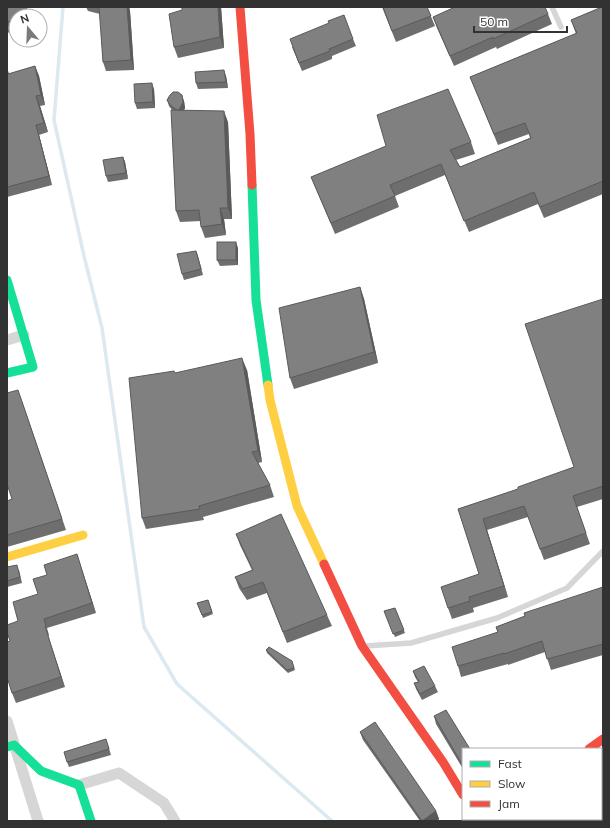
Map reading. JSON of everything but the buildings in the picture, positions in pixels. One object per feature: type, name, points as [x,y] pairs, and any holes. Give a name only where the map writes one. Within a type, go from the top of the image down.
[{"type":"main road","points":[[240,7],[250,134],[256,300],[270,400],[297,506],[362,646],[443,762],[462,793]]},
{"type":"main road","points":[[7,280],[33,367],[7,373]]},
{"type":"main road","points":[[7,557],[83,535]]},
{"type":"main road","points":[[590,748],[603,738]]},
{"type":"main road","points":[[11,746],[41,771],[79,785],[91,821]]},
{"type":"street","points":[[7,340],[24,335]]},
{"type":"street","points":[[7,721],[11,746],[38,821]]},
{"type":"street","points":[[79,785],[119,773],[164,803],[175,821]]},
{"type":"lane","points":[[552,7],[561,27]]},
{"type":"lane","points":[[362,646],[411,643],[497,618],[567,588],[603,551]]},
{"type":"waterway","points":[[63,7],[54,120],[84,256],[102,328],[144,627],[177,684],[332,821]]},
{"type":"traffic: fast","points":[[252,185],[256,300],[268,385]]},
{"type":"traffic: fast","points":[[7,280],[33,367],[7,373]]},
{"type":"traffic: fast","points":[[7,747],[14,745],[41,771],[79,785],[91,821]]},
{"type":"traffic: slow","points":[[268,385],[270,400],[297,506],[324,564]]},
{"type":"traffic: slow","points":[[7,557],[83,535]]},
{"type":"traffic: jam","points":[[240,7],[250,134],[252,185]]},
{"type":"traffic: jam","points":[[324,564],[362,646],[443,762],[462,793]]},
{"type":"traffic: jam","points":[[590,748],[603,739]]}]
